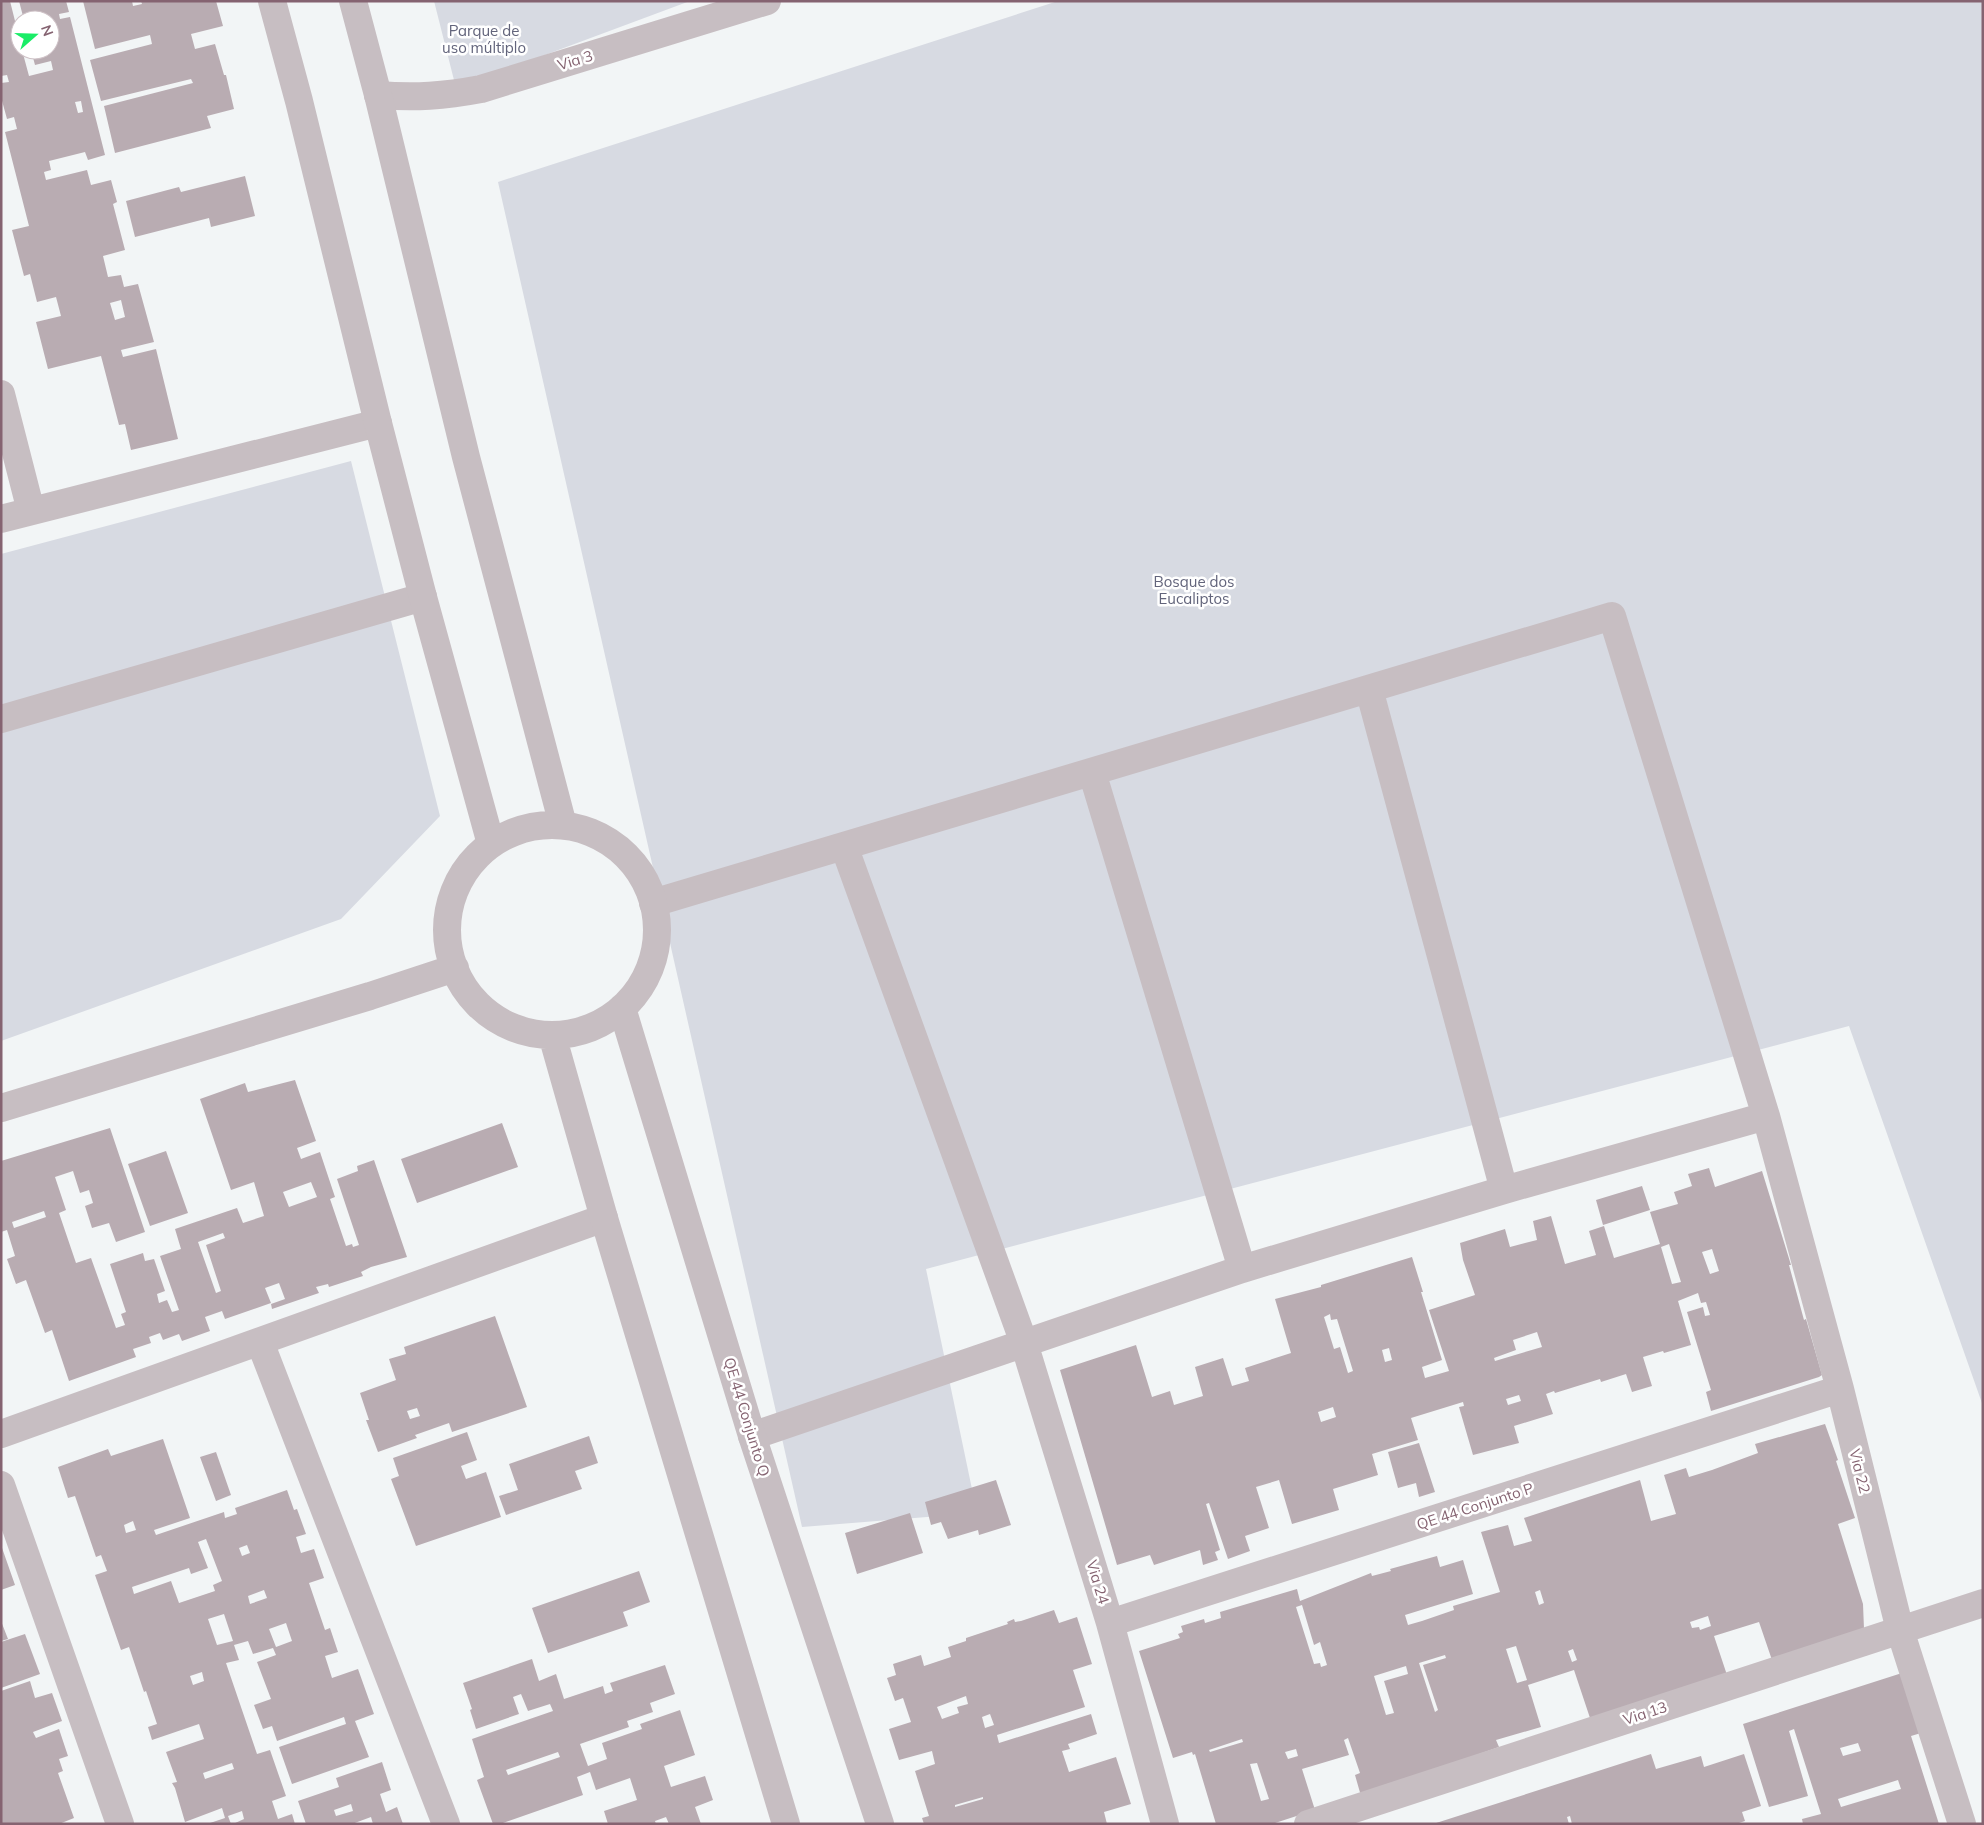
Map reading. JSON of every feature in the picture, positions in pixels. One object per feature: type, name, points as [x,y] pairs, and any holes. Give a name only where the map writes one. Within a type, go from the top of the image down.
[{"type":"street","points":[[272,1],[299,101],[423,597],[491,844]]},
{"type":"street","points":[[353,1],[378,95],[466,457],[563,825]]},
{"type":"street","name":"Via 3","points":[[378,95],[415,98],[481,89],[767,1]]},
{"type":"street","points":[[1,394],[31,511]]},
{"type":"street","points":[[1,518],[378,423]]},
{"type":"street","points":[[1,719],[423,597]]},
{"type":"street","name":"Via 22","points":[[1369,689],[1612,616],[1766,1116],[1840,1389],[1900,1630],[1962,1824]]},
{"type":"street","points":[[653,903],[1369,689],[1504,1190]]},
{"type":"street","points":[[1092,772],[1242,1269]]},
{"type":"street","points":[[550,824],[563,825],[587,831],[604,839],[620,850],[637,869],[650,892],[657,929],[654,954],[645,978],[631,999],[622,1008],[590,1028],[566,1034],[552,1035],[523,1030],[496,1018],[474,999],[455,968],[449,948],[449,915],[458,884],[472,862],[491,844],[502,837],[525,828],[550,824]]},
{"type":"street","name":"Via 24","points":[[844,846],[1024,1343],[1110,1623],[1165,1824]]},
{"type":"street","points":[[1,1108],[370,996],[455,968]]},
{"type":"street","name":"QE 44 Conjunto Q","points":[[622,1008],[752,1436],[880,1824]]},
{"type":"street","points":[[552,1035],[604,1218],[786,1824]]},
{"type":"street","points":[[752,1436],[1242,1269],[1504,1190],[1766,1116]]},
{"type":"street","points":[[1,1434],[604,1218]]},
{"type":"street","points":[[260,1342],[446,1824]]},
{"type":"street","name":"QE 44 Conjunto P","points":[[1110,1623],[1840,1389]]},
{"type":"street","points":[[1,1485],[120,1824]]},
{"type":"street","name":"Via 13","points":[[1308,1824],[1983,1603]]},
{"type":"green space","name":"Parque de uso múltiplo","points":[[434,1],[690,1],[456,88]]},
{"type":"green space","name":"Bosque dos Eucaliptos","points":[[1058,1],[1983,1],[1983,1406],[1849,1026],[926,1269],[977,1513],[802,1527],[498,182]]},
{"type":"green space","points":[[351,461],[440,816],[341,919],[1,1041],[1,554]]},
{"type":"building","points":[[1,1],[10,1],[12,10],[10,10],[10,60],[25,60],[29,76],[53,70],[51,61],[35,65],[34,60],[60,60],[60,19],[70,17],[105,155],[88,160],[85,152],[49,161],[51,170],[44,172],[46,180],[87,170],[91,185],[111,180],[117,202],[113,204],[125,250],[103,256],[108,277],[121,275],[124,287],[138,284],[154,342],[121,350],[123,357],[156,349],[178,439],[131,450],[125,424],[119,425],[101,356],[48,369],[36,322],[61,316],[56,297],[37,302],[30,274],[24,276],[12,230],[29,226],[5,132],[17,129],[14,117],[7,119],[1,97],[1,83],[9,82],[7,75],[1,76]],"holes":[[[81,101],[83,112],[78,113],[75,102]],[[121,300],[125,317],[115,320],[110,303]]]},
{"type":"building","points":[[19,1],[66,1],[69,12],[60,14],[60,10],[21,10]]},
{"type":"building","points":[[83,1],[132,1],[133,6],[142,4],[141,1],[216,1],[223,26],[191,34],[195,49],[215,44],[224,75],[226,75],[234,109],[207,116],[211,128],[115,153],[104,106],[193,83],[191,79],[101,101],[90,60],[152,44],[150,35],[95,49]]},
{"type":"building","points":[[245,176],[255,216],[211,227],[209,218],[135,237],[126,201],[179,187],[181,192]]},
{"type":"building","points":[[295,1080],[316,1141],[297,1148],[301,1159],[320,1152],[335,1197],[330,1199],[346,1246],[352,1244],[353,1247],[359,1245],[337,1179],[358,1171],[357,1166],[374,1160],[407,1257],[371,1267],[361,1272],[363,1276],[329,1287],[328,1284],[316,1287],[319,1293],[272,1309],[271,1304],[285,1299],[279,1283],[265,1288],[271,1303],[225,1319],[222,1311],[205,1317],[210,1331],[182,1341],[179,1334],[163,1340],[160,1333],[149,1337],[151,1343],[133,1349],[136,1357],[69,1381],[52,1330],[45,1333],[26,1280],[16,1284],[7,1259],[15,1256],[7,1230],[1,1232],[1,1161],[110,1128],[145,1232],[116,1242],[109,1223],[92,1228],[85,1206],[93,1203],[89,1190],[80,1193],[73,1171],[55,1177],[66,1210],[59,1213],[76,1263],[91,1258],[116,1328],[125,1325],[121,1314],[126,1312],[110,1264],[143,1253],[145,1261],[154,1259],[165,1291],[157,1294],[159,1303],[167,1300],[172,1312],[179,1310],[160,1256],[181,1249],[175,1229],[237,1208],[243,1223],[264,1216],[254,1182],[231,1190],[200,1099],[245,1083],[248,1092]],"holes":[[[311,1182],[317,1197],[289,1207],[283,1192]],[[44,1211],[46,1217],[14,1228],[12,1222]],[[223,1233],[225,1238],[206,1245],[221,1291],[216,1293],[198,1242]]]},
{"type":"building","points":[[502,1123],[518,1167],[417,1203],[401,1159]]},
{"type":"building","points":[[166,1151],[188,1213],[150,1226],[128,1164]]},
{"type":"building","points":[[1709,1168],[1715,1187],[1762,1171],[1791,1265],[1789,1265],[1804,1320],[1806,1319],[1822,1375],[1711,1411],[1706,1392],[1711,1390],[1687,1312],[1703,1307],[1705,1316],[1710,1315],[1706,1302],[1701,1303],[1698,1293],[1678,1301],[1691,1345],[1643,1357],[1652,1386],[1632,1392],[1626,1374],[1601,1382],[1600,1379],[1546,1394],[1553,1414],[1514,1426],[1519,1443],[1473,1455],[1459,1407],[1464,1406],[1463,1402],[1411,1418],[1418,1440],[1372,1454],[1378,1475],[1333,1489],[1339,1510],[1292,1524],[1279,1480],[1256,1487],[1269,1528],[1245,1536],[1250,1551],[1228,1559],[1209,1503],[1206,1504],[1220,1550],[1215,1552],[1218,1560],[1203,1565],[1200,1550],[1154,1565],[1150,1555],[1117,1565],[1060,1370],[1136,1345],[1152,1397],[1170,1391],[1174,1405],[1203,1396],[1195,1367],[1223,1358],[1232,1386],[1249,1381],[1245,1368],[1291,1353],[1275,1299],[1321,1287],[1321,1285],[1412,1257],[1442,1360],[1422,1367],[1425,1378],[1449,1371],[1429,1310],[1475,1295],[1463,1260],[1460,1243],[1505,1229],[1510,1247],[1537,1240],[1533,1221],[1551,1216],[1565,1264],[1596,1255],[1589,1231],[1604,1226],[1614,1258],[1660,1244],[1650,1212],[1678,1204],[1674,1192],[1692,1186],[1688,1174]],"holes":[[[1669,1244],[1681,1282],[1672,1284],[1661,1247]],[[1712,1249],[1719,1271],[1710,1274],[1702,1252]],[[1330,1314],[1331,1320],[1337,1319],[1353,1371],[1348,1373],[1340,1347],[1334,1349],[1324,1317]],[[1537,1332],[1542,1347],[1495,1361],[1494,1358],[1516,1350],[1513,1340]],[[1389,1348],[1392,1360],[1385,1362],[1382,1350]],[[1519,1395],[1521,1401],[1508,1405],[1506,1399]],[[1333,1407],[1336,1417],[1321,1422],[1318,1412]]]},
{"type":"building","points":[[1642,1186],[1650,1210],[1603,1225],[1596,1200]]},
{"type":"building","points":[[495,1316],[527,1407],[452,1432],[449,1423],[415,1435],[417,1438],[378,1452],[366,1420],[369,1420],[360,1393],[396,1380],[389,1359],[406,1354],[404,1347]],"holes":[[[417,1408],[420,1416],[410,1419],[407,1411]]]},
{"type":"building","points":[[1825,1424],[1855,1518],[1838,1524],[1863,1604],[1864,1629],[1773,1663],[1759,1622],[1714,1636],[1727,1675],[1591,1721],[1574,1670],[1528,1685],[1541,1727],[1496,1740],[1499,1747],[1361,1796],[1355,1775],[1360,1773],[1348,1738],[1344,1740],[1349,1755],[1302,1769],[1315,1810],[1272,1824],[1216,1824],[1195,1754],[1193,1755],[1192,1752],[1173,1758],[1139,1651],[1180,1638],[1178,1634],[1183,1632],[1181,1626],[1204,1619],[1205,1623],[1221,1618],[1220,1612],[1297,1589],[1300,1601],[1371,1573],[1372,1576],[1437,1556],[1440,1567],[1463,1560],[1473,1594],[1405,1615],[1408,1625],[1422,1621],[1454,1610],[1453,1606],[1500,1592],[1481,1532],[1508,1525],[1514,1546],[1532,1541],[1524,1518],[1640,1480],[1651,1521],[1676,1514],[1664,1475],[1686,1468],[1689,1477],[1712,1470],[1758,1453],[1755,1444]],"holes":[[[1540,1590],[1544,1603],[1539,1605],[1535,1592]],[[1302,1605],[1314,1645],[1320,1642],[1327,1665],[1321,1667],[1320,1663],[1314,1664],[1296,1607]],[[1708,1616],[1711,1626],[1700,1630],[1699,1627],[1692,1628],[1690,1622]],[[1516,1646],[1527,1680],[1517,1683],[1506,1649]],[[1573,1649],[1577,1660],[1572,1662],[1568,1651]],[[1445,1655],[1446,1658],[1423,1665],[1438,1710],[1435,1712],[1419,1663]],[[1406,1666],[1408,1674],[1384,1681],[1394,1713],[1386,1715],[1374,1676]],[[1242,1739],[1243,1742],[1210,1752],[1209,1750]],[[1296,1749],[1298,1756],[1288,1759],[1285,1752]],[[1257,1763],[1269,1799],[1261,1801],[1250,1764]]]},
{"type":"building","points":[[467,1432],[477,1460],[461,1466],[466,1479],[486,1472],[501,1517],[416,1546],[391,1479],[399,1476],[393,1458]]},
{"type":"building","points":[[589,1436],[598,1463],[575,1471],[582,1489],[506,1515],[499,1496],[518,1490],[509,1464]]},
{"type":"building","points":[[163,1439],[190,1518],[154,1530],[156,1535],[224,1512],[225,1518],[237,1514],[235,1508],[287,1490],[294,1510],[297,1509],[306,1534],[296,1537],[301,1553],[314,1549],[324,1578],[309,1583],[325,1630],[330,1628],[338,1652],[325,1656],[332,1678],[358,1669],[374,1714],[355,1721],[369,1757],[292,1784],[279,1747],[346,1724],[344,1717],[277,1741],[272,1726],[263,1729],[254,1705],[271,1699],[257,1662],[276,1655],[273,1648],[253,1654],[248,1641],[234,1645],[239,1660],[226,1663],[257,1754],[270,1750],[286,1796],[272,1801],[278,1819],[292,1814],[295,1824],[233,1824],[244,1819],[242,1811],[228,1816],[231,1824],[207,1824],[225,1818],[222,1808],[185,1822],[172,1783],[177,1782],[166,1752],[204,1739],[199,1724],[152,1740],[148,1727],[157,1724],[146,1691],[144,1692],[129,1647],[121,1650],[95,1575],[107,1571],[101,1555],[96,1557],[75,1496],[68,1498],[58,1467],[108,1449],[111,1456]],"holes":[[[133,1521],[136,1530],[126,1533],[124,1525]],[[206,1539],[222,1581],[213,1585],[215,1591],[179,1603],[171,1581],[134,1594],[132,1587],[189,1568],[191,1574],[208,1568],[198,1542]],[[247,1545],[250,1553],[242,1556],[239,1548]],[[264,1590],[267,1598],[250,1604],[248,1596]],[[224,1614],[233,1641],[217,1645],[208,1619]],[[286,1623],[292,1641],[276,1647],[269,1629]],[[202,1672],[204,1681],[193,1685],[190,1676]],[[232,1763],[234,1769],[205,1779],[203,1773]]]},
{"type":"building","points":[[1419,1443],[1435,1492],[1419,1497],[1416,1483],[1398,1488],[1388,1452]]},
{"type":"building","points":[[216,1452],[231,1495],[216,1501],[200,1457]]},
{"type":"building","points":[[996,1480],[1011,1525],[979,1535],[978,1530],[948,1539],[941,1522],[931,1525],[925,1502]]},
{"type":"building","points":[[910,1513],[923,1553],[857,1574],[845,1533]]},
{"type":"building","points":[[1,1545],[15,1585],[1,1590]]},
{"type":"building","points":[[639,1571],[650,1602],[623,1612],[628,1626],[548,1653],[532,1608]]},
{"type":"building","points":[[1054,1610],[1059,1623],[1077,1617],[1092,1664],[1073,1670],[1085,1707],[997,1735],[999,1743],[1091,1714],[1097,1734],[1068,1744],[1070,1749],[1062,1751],[1069,1772],[1116,1757],[1131,1804],[1104,1812],[1107,1824],[924,1824],[922,1818],[929,1816],[915,1771],[935,1764],[932,1751],[899,1760],[889,1729],[911,1722],[903,1698],[895,1701],[887,1678],[896,1675],[893,1664],[921,1655],[924,1666],[951,1657],[948,1647],[966,1641],[966,1638],[1008,1624],[1007,1622],[1014,1619],[1015,1622]],"holes":[[[966,1696],[968,1704],[957,1707],[959,1713],[942,1719],[937,1707]],[[990,1714],[994,1725],[985,1728],[982,1717]],[[983,1797],[983,1799],[955,1807],[955,1805]]]},
{"type":"building","points":[[1,1621],[8,1639],[1,1641]]},
{"type":"building","points":[[25,1634],[40,1674],[1,1688],[1,1642]]},
{"type":"building","points":[[532,1659],[539,1681],[556,1674],[564,1699],[603,1686],[605,1694],[613,1691],[610,1683],[665,1665],[675,1694],[650,1703],[653,1712],[627,1721],[629,1727],[580,1744],[588,1766],[607,1759],[602,1743],[642,1729],[640,1724],[680,1710],[695,1755],[664,1766],[671,1787],[705,1776],[713,1800],[695,1807],[701,1824],[669,1824],[666,1817],[655,1821],[656,1824],[608,1824],[604,1811],[637,1800],[630,1778],[596,1790],[590,1772],[577,1777],[583,1795],[500,1824],[493,1824],[477,1780],[484,1777],[472,1739],[553,1711],[550,1704],[528,1711],[521,1694],[513,1697],[519,1714],[476,1729],[470,1710],[472,1709],[463,1683]],"holes":[[[558,1752],[560,1757],[508,1775],[506,1770]]]},
{"type":"building","points":[[1902,1673],[1921,1733],[1911,1736],[1939,1824],[1803,1824],[1802,1819],[1821,1814],[1794,1729],[1789,1731],[1808,1796],[1769,1807],[1743,1724]],"holes":[[[1858,1743],[1861,1751],[1843,1756],[1840,1748]],[[1898,1780],[1901,1789],[1841,1807],[1838,1799]]]},
{"type":"building","points":[[30,1681],[35,1698],[52,1693],[62,1721],[33,1732],[36,1738],[59,1729],[68,1756],[59,1759],[63,1771],[58,1773],[74,1818],[59,1824],[1,1824],[1,1691]]},
{"type":"building","points":[[1651,1754],[1656,1769],[1701,1756],[1704,1767],[1744,1754],[1761,1806],[1742,1812],[1745,1821],[1736,1824],[1572,1824],[1570,1816],[1567,1817],[1569,1824],[1433,1824]]},
{"type":"building","points":[[382,1762],[391,1790],[380,1794],[386,1812],[397,1807],[403,1824],[373,1824],[371,1817],[352,1824],[306,1824],[298,1801],[339,1787],[336,1778]],"holes":[[[351,1804],[353,1811],[336,1816],[334,1810]]]}]
